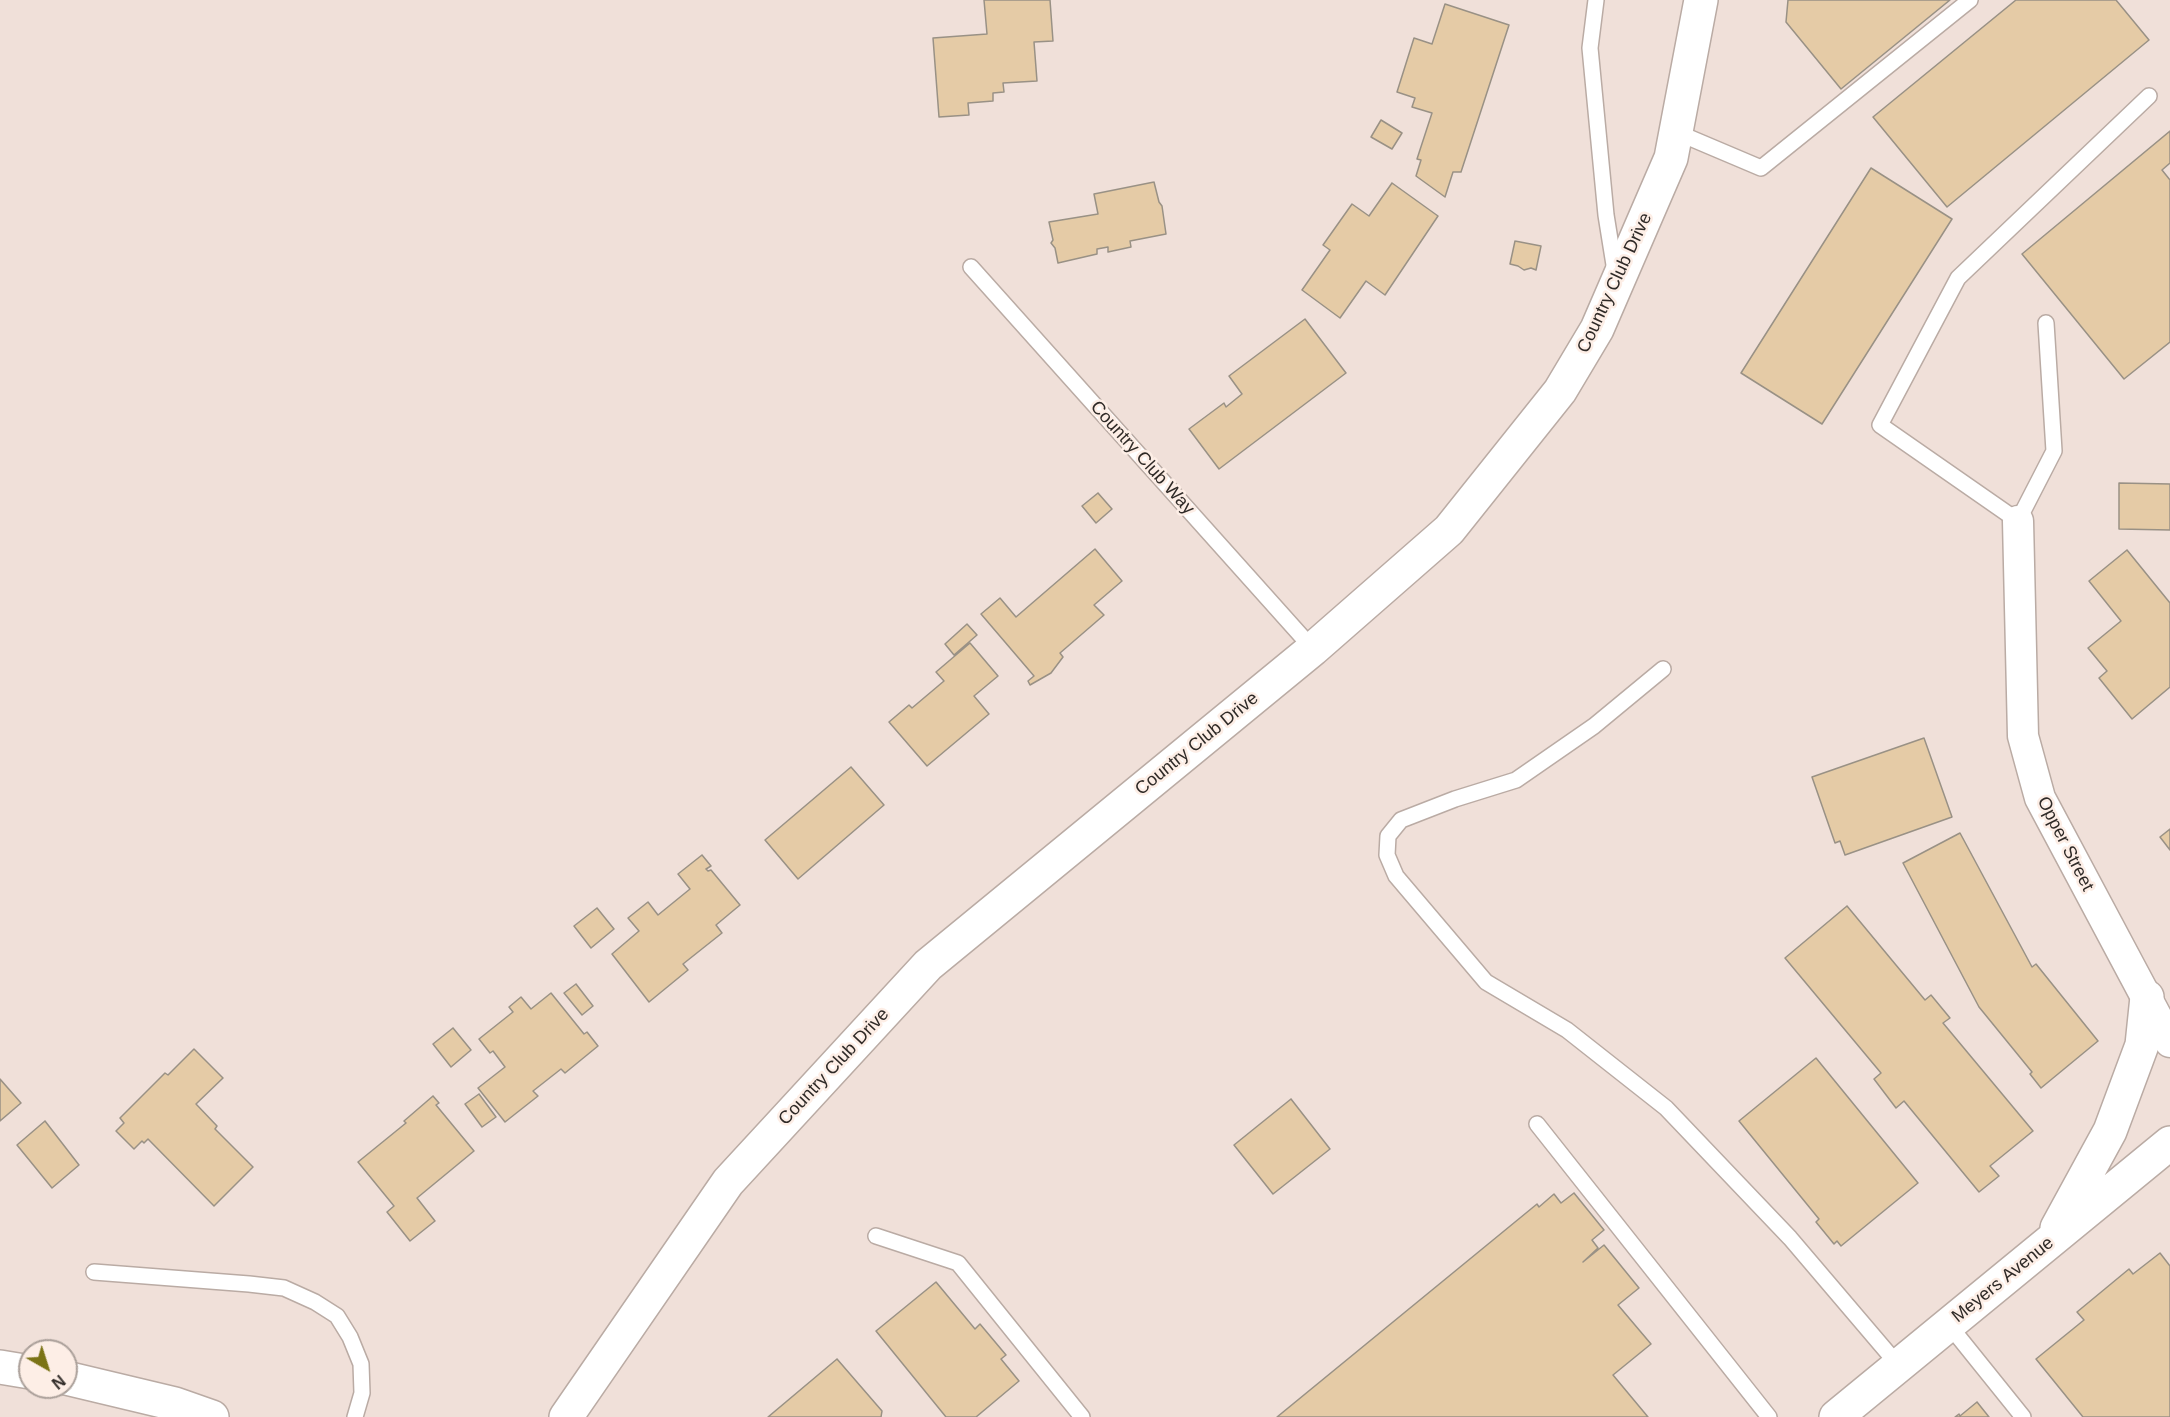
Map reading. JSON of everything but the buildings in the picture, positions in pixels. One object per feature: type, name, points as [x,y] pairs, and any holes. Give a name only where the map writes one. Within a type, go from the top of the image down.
[{"type":"street","name":"Country Club Drive","points":[[566,1417],[728,1182],[928,965],[1313,649],[1449,530],[1560,392],[1598,330],[1671,158],[1701,0]]},
{"type":"street","name":"Opper Street","points":[[2018,521],[2023,736],[2040,798],[2170,1042]]},
{"type":"street","points":[[2049,1242],[2110,1131],[2142,1045],[2147,997]]},
{"type":"street","name":"Meyers Avenue","points":[[1836,1417],[2170,1143]]},
{"type":"street","points":[[0,1367],[18,1370]]},
{"type":"street","points":[[78,1380],[175,1404],[212,1417]]},
{"type":"lane","points":[[1596,0],[1590,48],[1606,215],[1617,283]]},
{"type":"lane","points":[[1676,132],[1761,168],[1970,0]]},
{"type":"lane","points":[[2046,322],[2054,451],[2018,521],[1880,425],[1958,278],[2149,96]]},
{"type":"lane","name":"Country Club Way","points":[[971,267],[1313,649]]},
{"type":"lane","points":[[1663,669],[1594,726],[1516,780],[1455,799],[1401,820],[1388,836],[1387,855],[1396,876],[1486,982],[1567,1030],[1666,1108],[1790,1238],[1899,1366]]},
{"type":"lane","points":[[1537,1124],[1769,1417]]},
{"type":"lane","points":[[876,1236],[958,1263],[1082,1417]]},
{"type":"lane","points":[[94,1272],[284,1288],[315,1302],[337,1316],[350,1336],[361,1364],[362,1393],[355,1417]]},
{"type":"lane","points":[[1948,1325],[2023,1417]]}]
